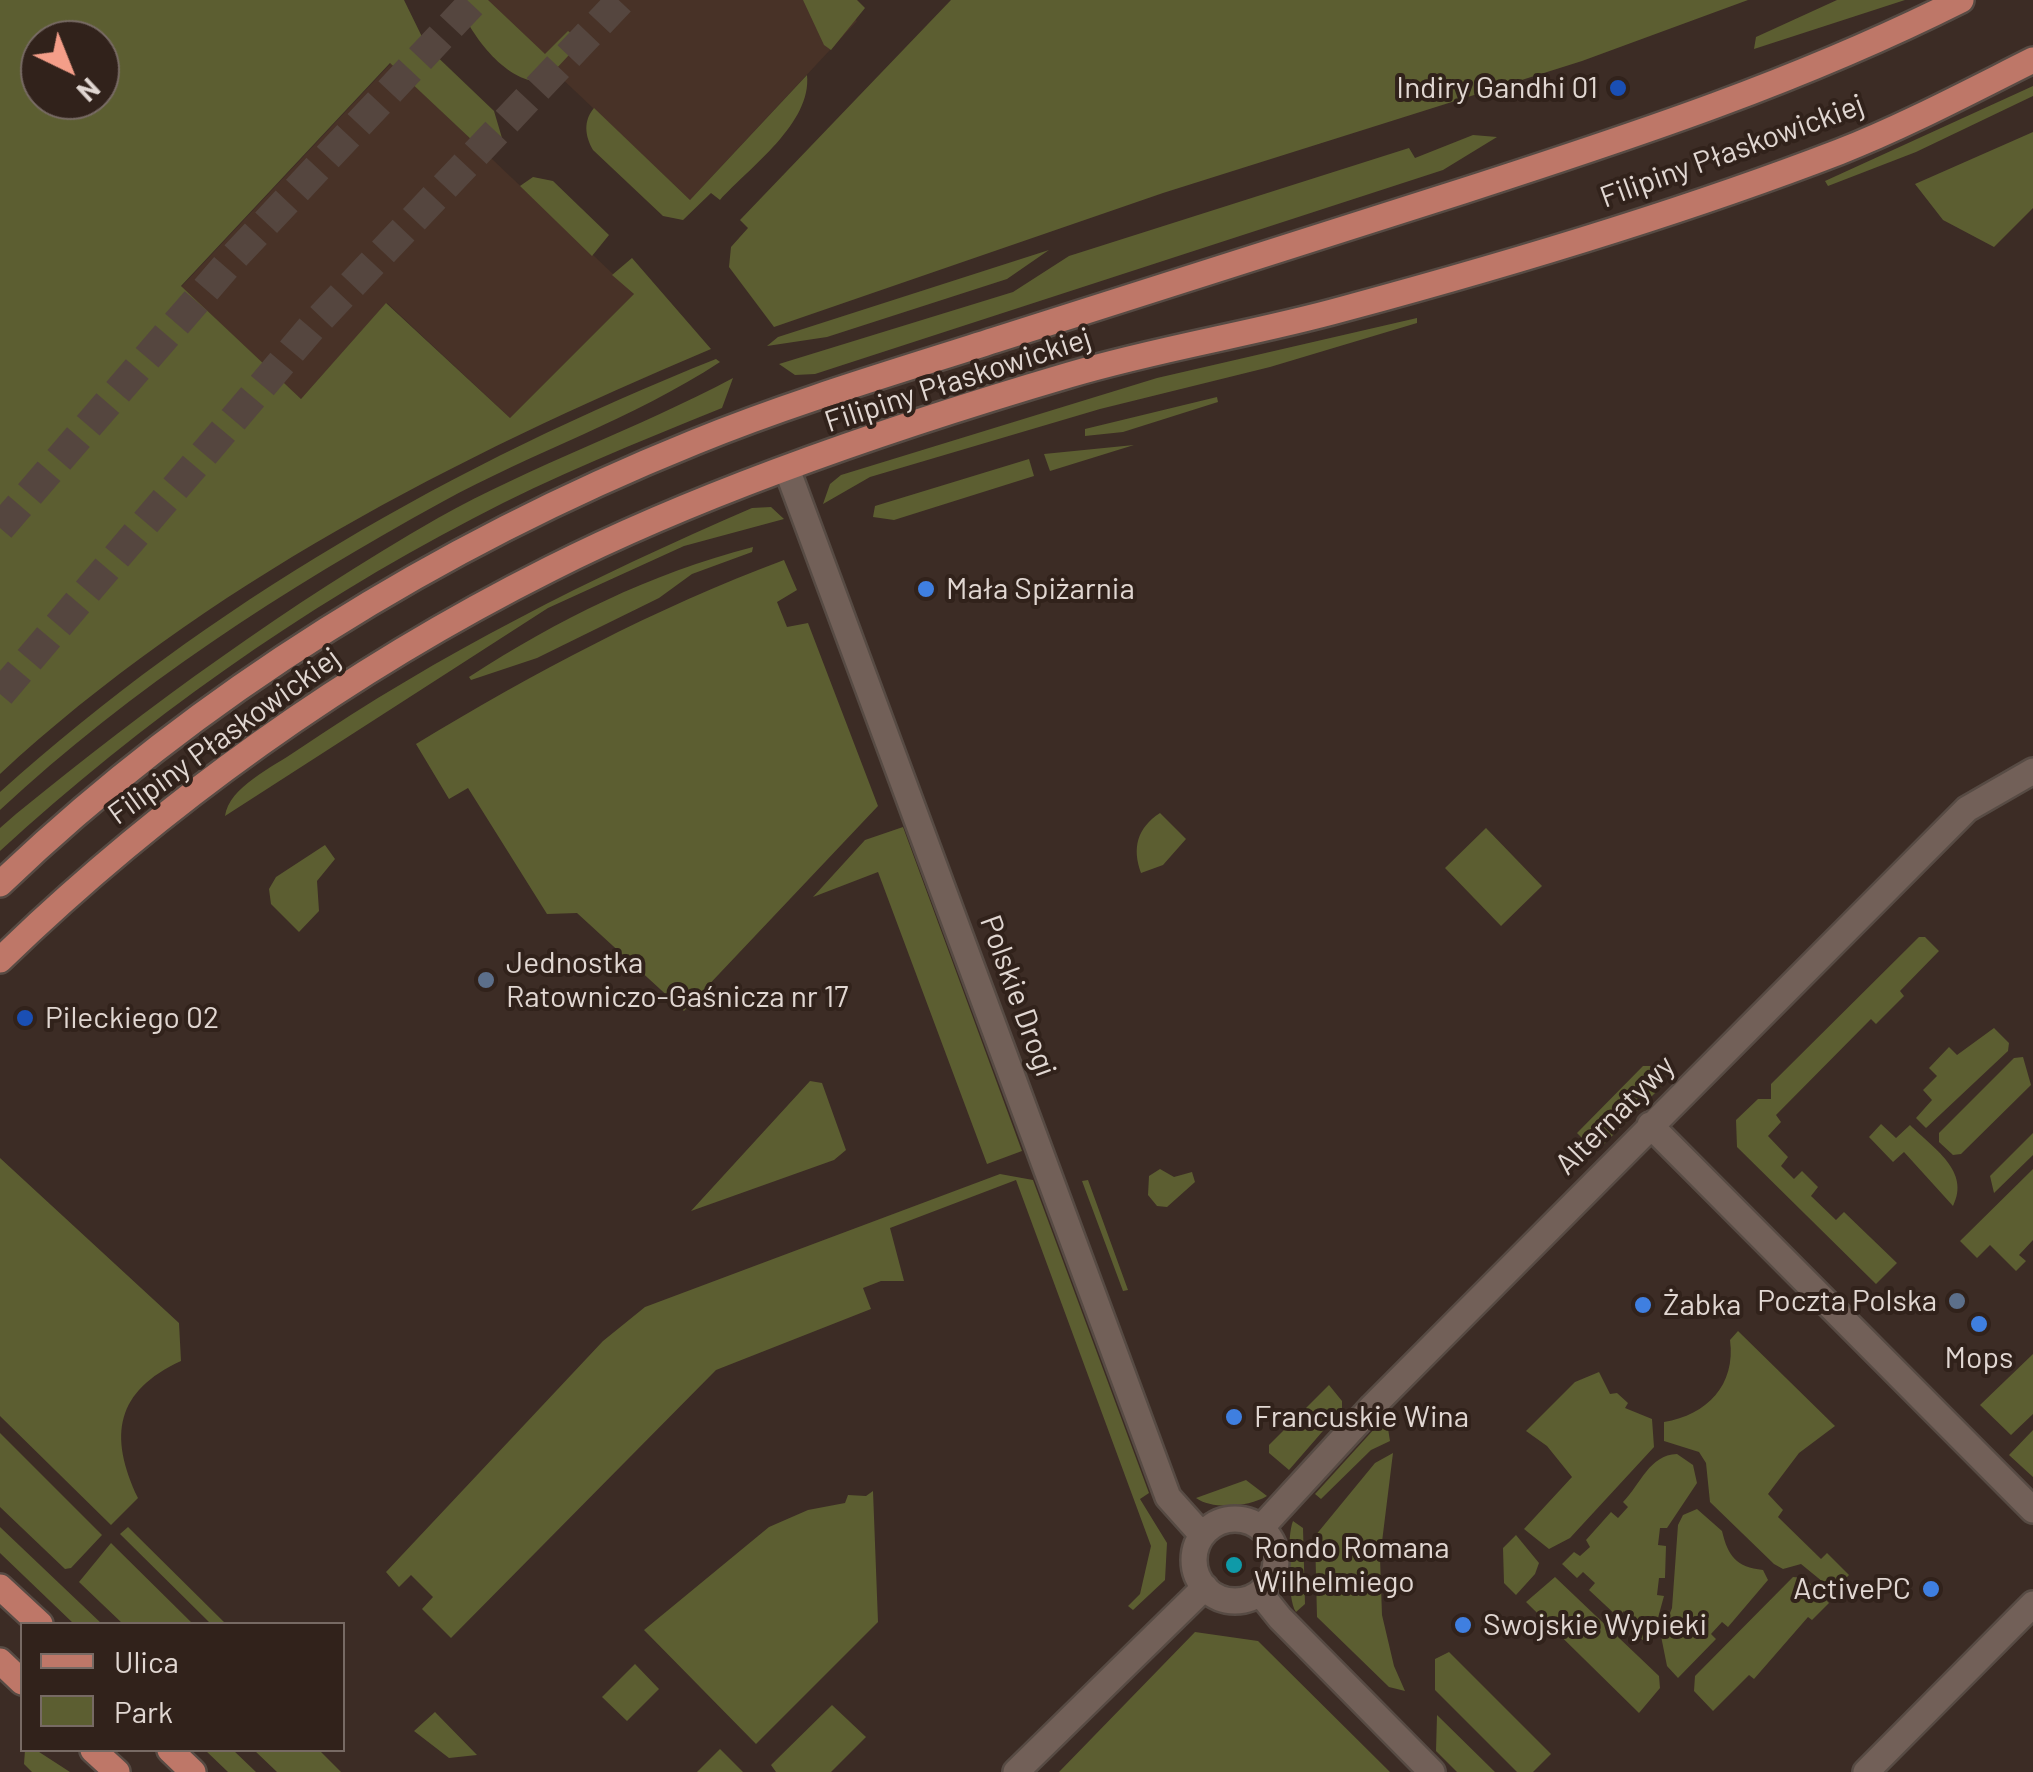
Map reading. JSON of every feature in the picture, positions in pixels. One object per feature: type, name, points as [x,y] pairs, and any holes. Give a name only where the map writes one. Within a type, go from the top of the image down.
[{"type":"main road","name":"Filipiny Płaskowickiej","points":[[0,884],[53,835],[193,723],[335,625],[424,570],[650,460],[876,378],[1640,135],[1778,84],[1961,0]]},
{"type":"main road","name":"Filipiny Płaskowickiej","points":[[0,960],[166,814],[376,666],[548,570],[658,518],[787,469],[1071,374],[1344,309],[1709,200],[1845,150],[2033,60]]},
{"type":"main road","points":[[0,1587],[38,1622]]},
{"type":"main road","points":[[0,1661],[20,1680]]},
{"type":"main road","points":[[96,1752],[117,1772]]},
{"type":"main road","points":[[172,1752],[193,1772]]},
{"type":"street","name":"Polskie Drogi","points":[[787,469],[1168,1497],[1202,1535]]},
{"type":"street","name":"Alternatywy","points":[[1261,1528],[1650,1125],[1966,809],[2033,771]]},
{"type":"street","points":[[1650,1125],[2033,1510]]},
{"type":"street","points":[[1233,1518],[1261,1528],[1274,1545],[1276,1558],[1275,1571],[1260,1592],[1238,1601],[1214,1595],[1204,1587],[1194,1557],[1202,1535],[1233,1518]]},
{"type":"street","points":[[1016,1772],[1204,1587]]},
{"type":"street","points":[[1260,1592],[1280,1618],[1432,1772]]},
{"type":"street","points":[[1866,1772],[2033,1604]]},
{"type":"shaded area","points":[[479,0],[835,0],[857,21],[690,200]]},
{"type":"shaded area","points":[[391,63],[634,294],[510,418],[387,303],[301,399],[181,287]]},
{"type":"green space","points":[[0,0],[404,0],[427,47],[494,111],[502,138],[491,158],[390,63],[181,286],[301,399],[386,303],[510,418],[634,294],[612,275],[632,258],[711,349],[521,434],[337,531],[162,643],[79,706],[0,774]]},
{"type":"green space","points":[[457,0],[488,0],[545,54],[568,31],[582,41],[555,70],[562,77],[545,82],[529,80],[513,73],[485,47]]},
{"type":"green space","points":[[803,0],[857,0],[865,8],[831,50],[824,45]]},
{"type":"green space","points":[[951,0],[1748,0],[1582,61],[1163,193],[774,327],[729,267],[731,247],[748,228],[740,220]]},
{"type":"green space","points":[[1837,0],[1905,0],[1754,49],[1756,37]]},
{"type":"green space","points":[[807,75],[800,110],[777,143],[720,200],[711,193],[683,220],[663,216],[593,150],[588,139],[587,123],[594,108],[690,200]]},
{"type":"green space","points":[[2033,86],[2033,96],[1916,152],[1828,186],[1825,181]]},
{"type":"green space","points":[[2033,132],[2033,208],[1994,247],[1943,220],[1915,184]]},
{"type":"green space","points":[[1473,135],[1497,137],[1443,170],[815,374],[795,375],[779,364],[1013,292],[1069,256],[1409,148],[1415,158]]},
{"type":"green space","points":[[533,177],[553,181],[609,235],[592,256],[520,186]]},
{"type":"green space","points":[[1049,250],[1007,279],[827,337],[767,346],[778,337]]},
{"type":"green space","points":[[1417,318],[1417,323],[1270,367],[1100,409],[870,477],[823,504],[830,484],[841,475],[1157,378]]},
{"type":"green space","points":[[716,359],[720,362],[653,401],[442,502],[325,569],[211,642],[102,722],[0,810],[0,792],[80,723],[250,599],[430,492],[524,444]]},
{"type":"green space","points":[[733,378],[722,408],[503,503],[408,553],[285,629],[167,712],[0,851],[0,828],[16,814],[169,695],[328,585],[474,499]]},
{"type":"green space","points":[[1217,397],[1218,402],[1123,432],[1085,436],[1085,429]]},
{"type":"green space","points":[[1134,445],[1050,471],[1044,454]]},
{"type":"green space","points":[[1029,459],[1034,476],[894,520],[873,517],[875,506]]},
{"type":"green space","points":[[771,507],[784,519],[684,546],[548,608],[225,816],[235,796],[253,779],[461,649],[692,534],[752,508]]},
{"type":"green space","points":[[753,547],[752,552],[692,574],[659,598],[537,658],[471,680],[469,677],[606,600],[677,571]]},
{"type":"green space","points":[[784,560],[797,590],[777,602],[787,627],[808,623],[878,806],[684,1011],[577,913],[547,914],[468,788],[449,799],[416,744],[596,643]]},
{"type":"green space","points":[[1160,813],[1186,839],[1163,865],[1141,873],[1138,839]]},
{"type":"green space","points":[[903,827],[1022,1151],[987,1164],[878,872],[813,897],[865,840]]},
{"type":"green space","points":[[1486,828],[1542,886],[1501,926],[1445,868]]},
{"type":"green space","points":[[325,845],[335,859],[317,881],[319,911],[299,932],[271,904],[269,889],[276,877]]},
{"type":"green space","points":[[1919,937],[1925,937],[1939,951],[1900,991],[1904,996],[1876,1024],[1871,1019],[1776,1115],[1781,1122],[1768,1136],[1788,1157],[1781,1166],[1794,1179],[1802,1171],[1818,1187],[1811,1196],[1836,1220],[1844,1212],[1897,1263],[1876,1284],[1737,1147],[1736,1120],[1758,1099],[1771,1099],[1771,1084]]},
{"type":"green space","points":[[1994,1028],[2009,1043],[2008,1051],[1926,1128],[1916,1118],[1932,1100],[1923,1090],[1937,1076],[1929,1068],[1949,1047],[1957,1055]]},
{"type":"green space","points":[[2023,1057],[2031,1085],[1961,1154],[1953,1155],[1939,1142],[1939,1133],[2014,1058]]},
{"type":"green space","points":[[1643,1066],[1650,1066],[1666,1082],[1596,1152],[1577,1133]]},
{"type":"green space","points":[[810,1081],[822,1083],[846,1150],[834,1160],[691,1211]]},
{"type":"green space","points":[[1881,1124],[1896,1138],[1910,1125],[1947,1161],[1957,1182],[1953,1206],[1904,1152],[1893,1162],[1869,1137]]},
{"type":"green space","points":[[2033,1133],[2033,1155],[1994,1193],[1990,1176]]},
{"type":"green space","points":[[0,1158],[179,1323],[181,1361],[143,1386],[124,1417],[123,1454],[138,1498],[111,1525],[0,1416]]},
{"type":"green space","points":[[1160,1169],[1174,1177],[1192,1172],[1195,1182],[1167,1207],[1157,1206],[1148,1195],[1149,1176]]},
{"type":"green space","points":[[2033,1169],[2033,1240],[2019,1255],[2026,1261],[2016,1271],[1990,1245],[1977,1258],[1960,1241]]},
{"type":"green space","points":[[1000,1174],[1033,1180],[1149,1493],[1140,1499],[1167,1543],[1165,1580],[1133,1610],[1128,1606],[1140,1594],[1151,1546],[1016,1180],[890,1228],[904,1281],[881,1281],[863,1288],[871,1309],[716,1370],[451,1638],[422,1609],[433,1597],[411,1575],[399,1587],[386,1572],[603,1341],[645,1307]]},
{"type":"green space","points":[[1088,1180],[1128,1290],[1123,1291],[1082,1181]]},
{"type":"green space","points":[[1738,1331],[1835,1426],[1799,1453],[1768,1494],[1783,1510],[1778,1517],[1821,1559],[1827,1553],[1849,1575],[1834,1591],[1801,1564],[1783,1569],[1774,1564],[1710,1502],[1706,1463],[1699,1452],[1664,1441],[1664,1422],[1693,1413],[1723,1384],[1731,1356],[1730,1340]]},
{"type":"green space","points":[[2033,1354],[2033,1414],[2011,1435],[1980,1405]]},
{"type":"green space","points":[[1599,1372],[1610,1394],[1617,1393],[1628,1403],[1625,1408],[1652,1419],[1654,1447],[1570,1538],[1549,1549],[1524,1529],[1572,1477],[1547,1446],[1526,1431],[1575,1382]]},
{"type":"green space","points":[[1329,1385],[1342,1401],[1342,1409],[1289,1470],[1269,1453],[1269,1445]]},
{"type":"green space","points":[[1386,1416],[1390,1441],[1371,1450],[1321,1499],[1315,1494]]},
{"type":"green space","points":[[2033,1430],[2033,1477],[2009,1455]]},
{"type":"green space","points":[[0,1433],[102,1535],[71,1568],[65,1569],[0,1507]]},
{"type":"green space","points":[[1393,1453],[1380,1558],[1382,1615],[1394,1666],[1405,1691],[1389,1687],[1317,1617],[1315,1536],[1375,1463]]},
{"type":"green space","points":[[1677,1454],[1693,1465],[1697,1483],[1667,1528],[1660,1528],[1658,1545],[1666,1546],[1665,1578],[1659,1578],[1657,1595],[1664,1596],[1653,1636],[1644,1641],[1630,1630],[1635,1623],[1624,1611],[1618,1617],[1589,1590],[1595,1583],[1583,1572],[1577,1578],[1562,1564],[1574,1552],[1580,1556],[1590,1547],[1586,1540],[1611,1512],[1618,1518],[1628,1507],[1623,1502],[1652,1465]]},
{"type":"green space","points":[[1246,1480],[1267,1496],[1231,1506],[1196,1498]]},
{"type":"green space","points":[[873,1491],[878,1622],[756,1744],[644,1630],[769,1527],[808,1510],[845,1503],[848,1495],[866,1496]]},
{"type":"green space","points":[[1697,1509],[1722,1531],[1735,1559],[1763,1570],[1768,1580],[1728,1627],[1722,1622],[1711,1634],[1716,1639],[1678,1678],[1667,1666],[1661,1636],[1672,1608],[1678,1525],[1683,1515]]},
{"type":"green space","points":[[1293,1521],[1303,1528],[1305,1604],[1296,1612],[1289,1567]]},
{"type":"green space","points":[[0,1527],[100,1622],[72,1622],[0,1553]]},
{"type":"green space","points":[[128,1527],[224,1622],[209,1622],[120,1534]]},
{"type":"green space","points":[[1516,1535],[1539,1563],[1535,1574],[1516,1595],[1504,1583],[1503,1548]]},
{"type":"green space","points":[[111,1543],[191,1622],[121,1622],[79,1582]]},
{"type":"green space","points":[[1555,1577],[1659,1676],[1660,1688],[1639,1713],[1526,1602]]},
{"type":"green space","points":[[1793,1577],[1805,1578],[1829,1603],[1812,1620],[1808,1617],[1754,1679],[1749,1675],[1713,1711],[1694,1691],[1695,1676]]},
{"type":"green space","points":[[1195,1632],[1258,1641],[1390,1772],[1059,1772]]},
{"type":"green space","points":[[1449,1652],[1551,1754],[1533,1772],[1517,1772],[1435,1690],[1435,1659]]},
{"type":"green space","points":[[635,1664],[659,1689],[627,1721],[602,1697]]},
{"type":"green space","points":[[832,1705],[866,1737],[831,1772],[776,1772],[771,1765]]},
{"type":"green space","points":[[435,1712],[477,1755],[449,1758],[414,1731]]},
{"type":"green space","points":[[1437,1715],[1495,1772],[1457,1772],[1436,1751]]},
{"type":"green space","points":[[720,1749],[743,1772],[697,1772]]},
{"type":"green space","points":[[25,1752],[39,1752],[70,1772],[32,1772],[24,1764]]},
{"type":"green space","points":[[207,1752],[235,1752],[256,1772],[228,1772]]},
{"type":"green space","points":[[256,1752],[321,1752],[341,1772],[277,1772]]},
{"type":"tunnel","points":[[0,528],[234,257],[475,0]]},
{"type":"tunnel","points":[[0,694],[312,327],[621,0]]},
{"type":"place","name":"Indiry Gandhi 01","points":[[1618,88]]},
{"type":"place","name":"Mała Spiżarnia","points":[[926,589]]},
{"type":"place","name":"Jednostka Ratowniczo-Gaśnicza nr 17","points":[[486,980]]},
{"type":"place","name":"Pileckiego 02","points":[[25,1018]]},
{"type":"place","name":"Poczta Polska","points":[[1957,1301]]},
{"type":"place","name":"Żabka","points":[[1643,1305]]},
{"type":"place","name":"Mops","points":[[1979,1324]]},
{"type":"place","name":"Francuskie Wina","points":[[1234,1417]]},
{"type":"place","name":"Rondo Romana Wilhelmiego","points":[[1234,1565]]},
{"type":"place","name":"ActivePC","points":[[1931,1589]]},
{"type":"place","name":"Swojskie Wypieki","points":[[1463,1625]]}]
